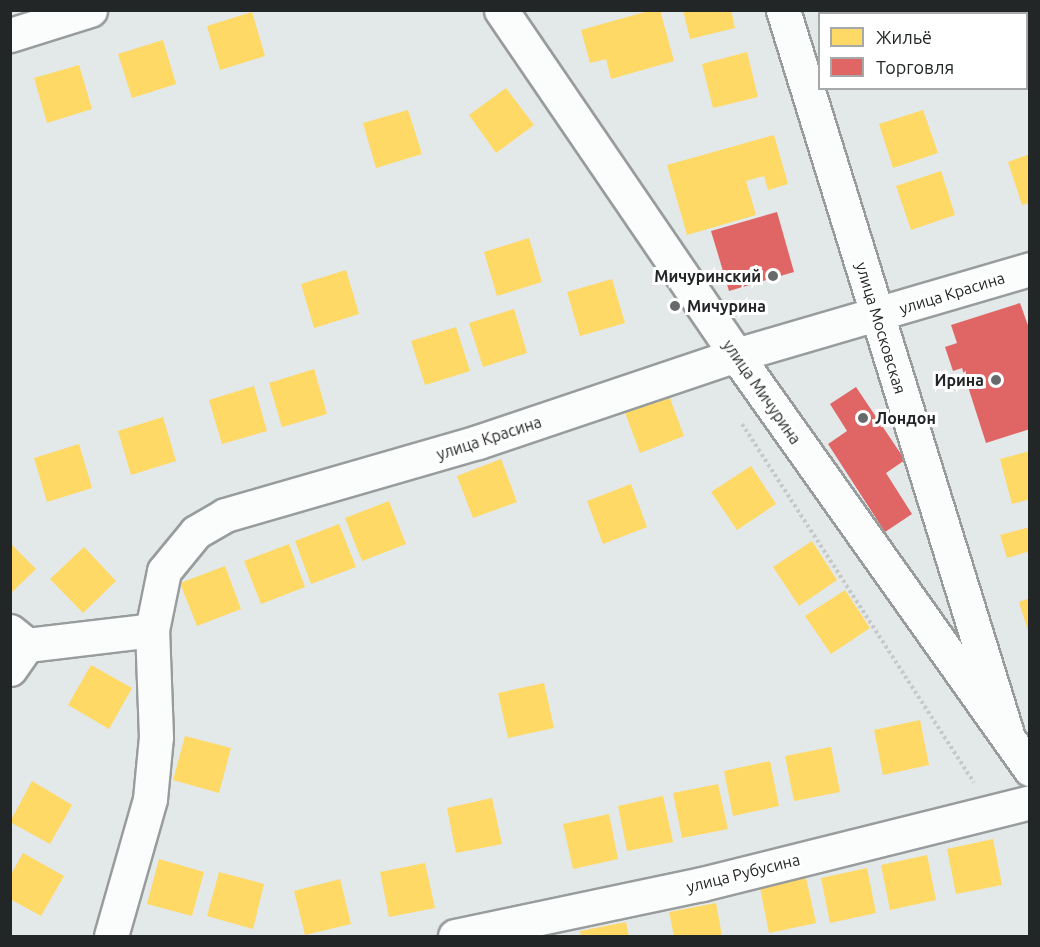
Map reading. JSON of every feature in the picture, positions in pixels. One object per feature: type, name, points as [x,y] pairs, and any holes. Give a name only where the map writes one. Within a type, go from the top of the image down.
[{"type":"street","points":[[10,35],[90,10]]},
{"type":"street","name":"улица Мичурина","points":[[501,10],[736,355],[1020,759]]},
{"type":"street","name":"улица Московская","points":[[783,10],[1020,759]]},
{"type":"street","name":"улица Красина","points":[[115,936],[150,799],[156,736],[152,630],[164,571],[196,532],[225,514],[478,442],[736,355],[878,316],[1029,269]]},
{"type":"street","points":[[16,648],[152,630]]},
{"type":"street","name":"улица Рубусина","points":[[455,936],[702,884],[1029,802]]},
{"type":"path","points":[[736,415],[992,812]]},
{"type":"building: Жильё","points":[[652,10],[660,10],[674,61],[611,79],[606,59],[590,63],[581,30]]},
{"type":"building: Жильё","points":[[683,10],[731,10],[735,28],[690,39]]},
{"type":"building: Жильё","points":[[252,12],[265,56],[220,70],[207,26]]},
{"type":"building: Жильё","points":[[163,40],[176,84],[132,98],[118,54]]},
{"type":"building: Жильё","points":[[747,52],[758,97],[713,108],[702,64]]},
{"type":"building: Жильё","points":[[79,65],[92,109],[47,123],[34,78]]},
{"type":"building: Жильё","points":[[506,88],[534,125],[496,153],[469,115]]},
{"type":"building: Жильё","points":[[408,110],[422,154],[376,168],[363,123]]},
{"type":"building: Жильё","points":[[923,110],[938,153],[893,168],[879,124]]},
{"type":"building: Жильё","points":[[774,135],[788,184],[768,190],[764,176],[746,181],[756,215],[687,235],[667,165]]},
{"type":"building: Жильё","points":[[1030,154],[1030,203],[1022,205],[1008,162]]},
{"type":"building: Жильё","points":[[941,171],[955,215],[911,230],[896,186]]},
{"type":"building: Жильё","points":[[529,238],[542,282],[497,296],[484,252]]},
{"type":"building: Жильё","points":[[346,270],[359,314],[314,328],[301,284]]},
{"type":"building: Жильё","points":[[612,279],[625,323],[580,336],[567,292]]},
{"type":"building: Жильё","points":[[514,309],[527,353],[483,367],[469,323]]},
{"type":"building: Жильё","points":[[456,327],[470,371],[425,385],[411,341]]},
{"type":"building: Жильё","points":[[314,369],[327,414],[282,427],[269,383]]},
{"type":"building: Жильё","points":[[254,386],[267,431],[222,444],[209,400]]},
{"type":"building: Жильё","points":[[668,393],[684,436],[640,453],[624,410]]},
{"type":"building: Жильё","points":[[163,417],[176,461],[131,475],[118,431]]},
{"type":"building: Жильё","points":[[79,444],[92,488],[47,502],[34,458]]},
{"type":"building: Жильё","points":[[1030,451],[1030,499],[1012,504],[1000,459]]},
{"type":"building: Жильё","points":[[501,459],[517,502],[473,518],[457,476]]},
{"type":"building: Жильё","points":[[751,466],[776,504],[737,530],[711,492]]},
{"type":"building: Жильё","points":[[631,484],[647,527],[603,544],[587,501]]},
{"type":"building: Жильё","points":[[389,501],[406,544],[362,561],[345,518]]},
{"type":"building: Жильё","points":[[339,524],[356,567],[311,584],[295,541]]},
{"type":"building: Жильё","points":[[1030,527],[1030,551],[1007,558],[1000,535]]},
{"type":"building: Жильё","points":[[812,541],[837,580],[799,606],[773,567]]},
{"type":"building: Жильё","points":[[10,543],[36,569],[10,594]]},
{"type":"building: Жильё","points":[[289,544],[305,587],[261,604],[244,561]]},
{"type":"building: Жильё","points":[[84,547],[116,581],[83,613],[50,579]]},
{"type":"building: Жильё","points":[[225,566],[241,609],[197,626],[180,583]]},
{"type":"building: Жильё","points":[[845,590],[870,628],[831,654],[805,616]]},
{"type":"building: Жильё","points":[[1030,598],[1030,634],[1029,634],[1019,602]]},
{"type":"building: Жильё","points":[[91,665],[132,688],[109,729],[68,705]]},
{"type":"building: Жильё","points":[[544,683],[554,728],[508,738],[498,693]]},
{"type":"building: Жильё","points":[[920,720],[929,765],[883,775],[874,730]]},
{"type":"building: Жильё","points":[[185,736],[231,748],[219,793],[173,780]]},
{"type":"building: Жильё","points":[[831,747],[840,792],[794,801],[785,756]]},
{"type":"building: Жильё","points":[[770,761],[779,806],[733,816],[724,771]]},
{"type":"building: Жильё","points":[[32,781],[72,805],[50,844],[10,822]]},
{"type":"building: Жильё","points":[[718,784],[728,829],[682,838],[673,793]]},
{"type":"building: Жильё","points":[[663,796],[673,842],[627,851],[618,806]]},
{"type":"building: Жильё","points":[[492,798],[502,844],[456,853],[447,808]]},
{"type":"building: Жильё","points":[[609,814],[618,859],[573,869],[563,824]]},
{"type":"building: Жильё","points":[[993,839],[1002,885],[956,894],[947,849]]},
{"type":"building: Жильё","points":[[23,853],[64,876],[41,916],[10,899],[10,876]]},
{"type":"building: Жильё","points":[[927,855],[936,900],[890,910],[881,865]]},
{"type":"building: Жильё","points":[[159,859],[204,872],[192,916],[147,904]]},
{"type":"building: Жильё","points":[[425,863],[435,908],[389,917],[380,872]]},
{"type":"building: Жильё","points":[[867,868],[876,913],[830,923],[821,878]]},
{"type":"building: Жильё","points":[[219,872],[264,884],[253,929],[207,916]]},
{"type":"building: Жильё","points":[[806,878],[816,923],[769,933],[760,888]]},
{"type":"building: Жильё","points":[[340,879],[351,924],[305,935],[294,891]]},
{"type":"building: Жильё","points":[[716,903],[722,936],[674,936],[669,912]]},
{"type":"building: Жильё","points":[[626,922],[629,936],[581,936],[580,931]]},
{"type":"building: Торговля","points":[[777,212],[794,272],[729,291],[711,231]]},
{"type":"building: Торговля","points":[[1020,303],[1030,331],[1030,429],[986,443],[962,368],[953,371],[945,347],[957,343],[951,325]]},
{"type":"building: Торговля","points":[[856,387],[905,460],[886,473],[912,514],[885,532],[828,444],[847,431],[830,404]]},
{"type":"place","name":"Мичуринский","points":[[773,276]]},
{"type":"place","name":"Мичурина","points":[[675,306]]},
{"type":"place","name":"Ирина","points":[[996,380]]},
{"type":"place","name":"Лондон","points":[[863,418]]}]
